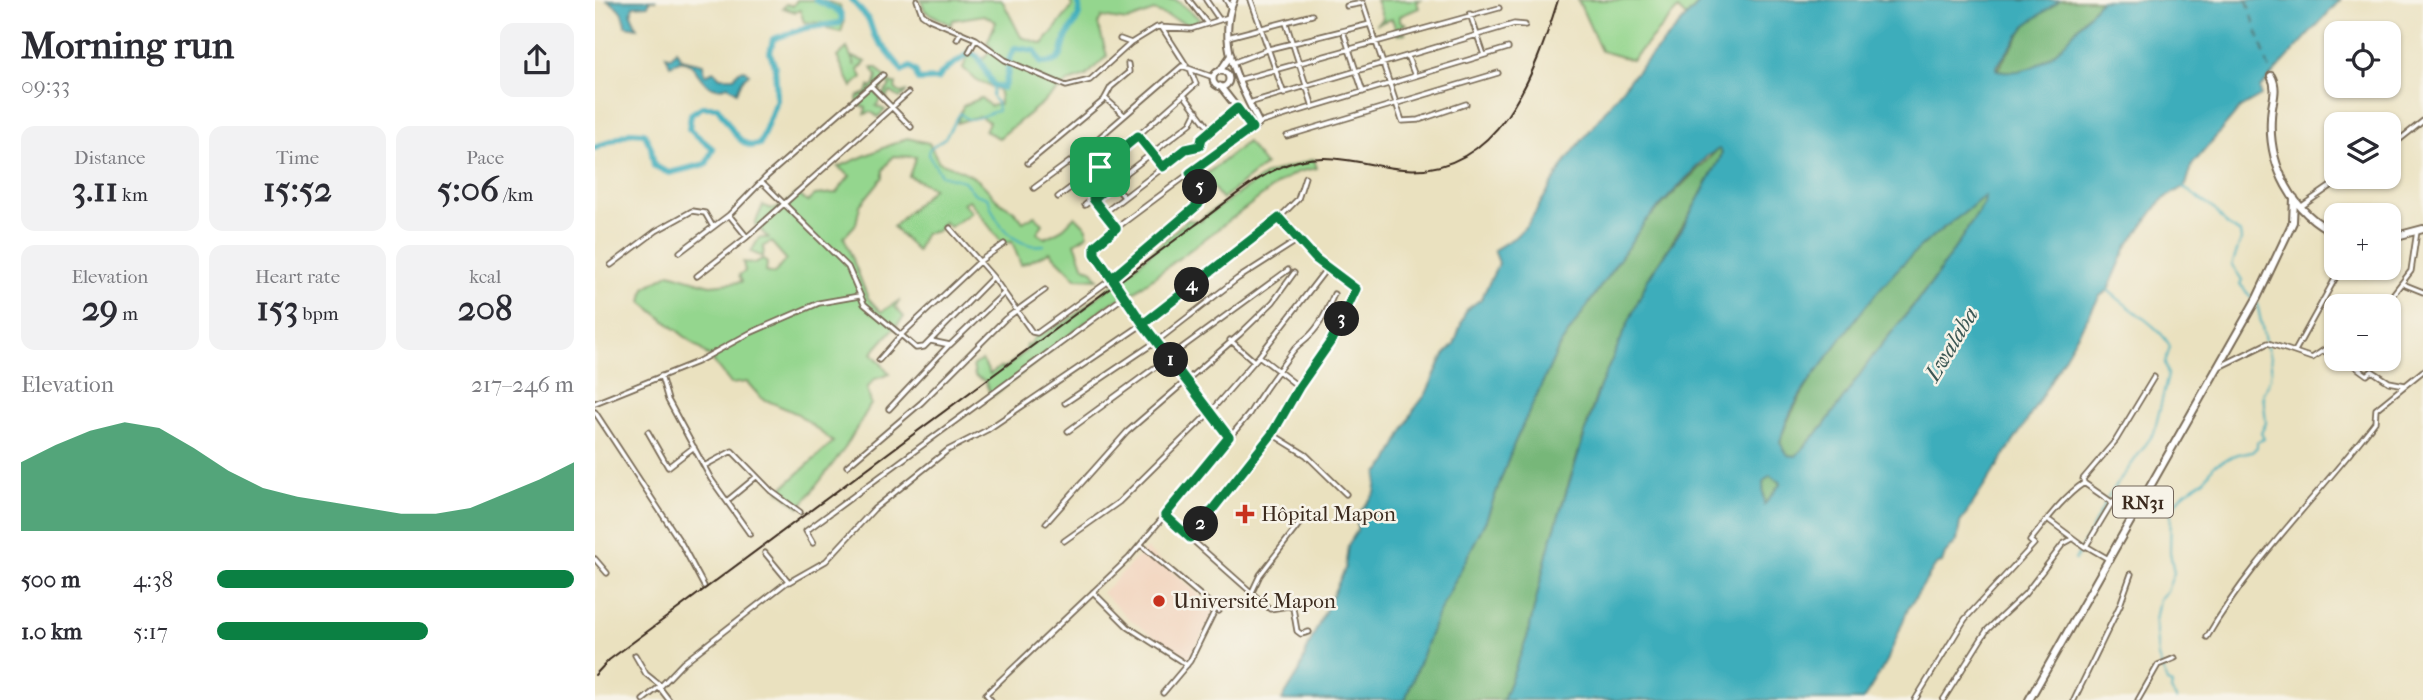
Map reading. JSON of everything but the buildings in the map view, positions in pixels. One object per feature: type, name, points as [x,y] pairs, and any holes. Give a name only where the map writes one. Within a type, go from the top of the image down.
[{"type":"main road","points":[[2271,76],[2275,95],[2271,115],[2273,156],[2294,198],[2310,218],[2324,226]]},
{"type":"main road","points":[[2293,222],[2294,198]]},
{"type":"main road","points":[[2293,222],[2301,217],[2310,218]]},
{"type":"main road","name":"RN31","points":[[2029,700],[2255,301],[2293,222]]},
{"type":"main road","points":[[2401,235],[2420,230]]},
{"type":"street","points":[[917,0],[922,14],[977,39],[1005,60],[1072,86],[1090,80],[1108,60],[1150,29],[1161,26],[1191,29],[1206,22],[1229,17]]},
{"type":"street","points":[[1189,0],[1206,22]]},
{"type":"street","points":[[1206,0],[1219,19]]},
{"type":"street","points":[[1226,0],[1231,8]]},
{"type":"street","points":[[1234,0],[1229,17],[1228,37],[1232,62],[1237,80],[1259,123]]},
{"type":"street","points":[[1251,0],[1285,94]]},
{"type":"street","points":[[1347,6],[1363,2],[1395,103],[1404,122],[1419,120],[1466,104]]},
{"type":"street","points":[[1220,71],[1228,78],[1237,80],[1499,8]]},
{"type":"street","points":[[1470,14],[1484,55]]},
{"type":"street","points":[[1228,37],[1312,15]]},
{"type":"street","points":[[1286,23],[1313,107]]},
{"type":"street","points":[[1213,77],[1232,62],[1269,49],[1370,24]]},
{"type":"street","points":[[1249,103],[1408,58],[1514,24],[1525,25]]},
{"type":"street","points":[[1058,197],[1138,136],[1197,83],[1161,26]]},
{"type":"street","points":[[1343,31],[1363,92]]},
{"type":"street","points":[[957,39],[961,32]]},
{"type":"street","points":[[969,52],[977,39]]},
{"type":"street","points":[[1120,39],[1131,43]]},
{"type":"street","points":[[1229,437],[1143,324],[1095,254],[1094,247],[1259,123],[1509,48]]},
{"type":"street","points":[[1408,58],[1415,76]]},
{"type":"street","points":[[1220,86],[1228,78],[1232,62]]},
{"type":"street","points":[[1028,163],[1105,98],[1129,72],[1128,64]]},
{"type":"street","points":[[1034,188],[1085,149],[1182,66],[1213,77]]},
{"type":"street","points":[[1287,136],[1498,74]]},
{"type":"street","points":[[680,252],[729,215],[762,182],[883,75]]},
{"type":"street","points":[[1213,77],[1252,128]]},
{"type":"street","points":[[871,86],[911,127]]},
{"type":"street","points":[[697,276],[747,237],[908,93]]},
{"type":"street","points":[[1184,95],[1211,131]]},
{"type":"street","points":[[1105,98],[1124,115]]},
{"type":"street","points":[[1104,213],[1186,149],[1200,146],[1202,138],[1237,108]]},
{"type":"street","points":[[1085,205],[1191,123],[1197,111]]},
{"type":"street","points":[[2401,138],[2423,121]]},
{"type":"street","points":[[1138,136],[1163,167]]},
{"type":"street","points":[[1085,149],[1123,197]]},
{"type":"street","points":[[950,228],[993,277],[1032,332],[1037,333],[1112,278],[1199,204],[1201,187],[1190,173]]},
{"type":"street","points":[[643,700],[681,665],[787,582],[794,581],[826,561],[874,509],[948,450],[987,430],[1143,324],[1279,218],[1299,199],[1305,177]]},
{"type":"street","points":[[762,182],[848,267],[856,281],[859,296],[918,349],[931,341],[993,277]]},
{"type":"street","points":[[1079,182],[1116,228]]},
{"type":"street","points":[[2301,207],[2327,189]]},
{"type":"street","points":[[611,265],[656,230],[692,211],[701,210],[713,228]]},
{"type":"street","points":[[729,215],[747,237]]},
{"type":"street","points":[[1190,538],[1272,434],[1299,387],[1331,341],[1356,290],[1327,268],[1279,218]]},
{"type":"street","points":[[2394,294],[2411,271],[2420,230]]},
{"type":"street","points":[[1065,403],[1157,341],[1237,279],[1299,240]]},
{"type":"street","points":[[879,360],[901,335],[980,261],[1003,244]]},
{"type":"street","points":[[1064,541],[1119,502],[1210,412],[1259,356],[1327,268]]},
{"type":"street","points":[[1068,431],[1171,359],[1288,270]]},
{"type":"street","points":[[1046,523],[1112,447],[1273,302],[1294,273]]},
{"type":"street","points":[[2295,351],[2334,280]]},
{"type":"street","points":[[2403,284],[2423,292]]},
{"type":"street","points":[[847,467],[922,401],[1016,310],[1045,290]]},
{"type":"street","points":[[889,409],[1004,293]]},
{"type":"street","points":[[991,700],[986,694],[1141,545],[1229,437],[1294,349],[1315,330],[1334,294]]},
{"type":"street","points":[[595,403],[819,303],[859,296]]},
{"type":"street","points":[[813,543],[806,531],[1125,296]]},
{"type":"street","points":[[1230,340],[1254,361]]},
{"type":"street","points":[[931,341],[950,345]]},
{"type":"street","points":[[2217,368],[2268,343],[2312,358],[2324,352]]},
{"type":"street","points":[[1259,356],[1299,387]]},
{"type":"street","points":[[2372,371],[2389,382],[2405,385]]},
{"type":"street","points":[[2207,637],[2279,537],[2375,422],[2376,409],[2423,371]]},
{"type":"street","points":[[660,376],[666,394],[704,466],[750,534]]},
{"type":"street","points":[[2084,483],[2083,479],[2116,440],[2154,377]]},
{"type":"street","points":[[595,412],[681,543],[704,586]]},
{"type":"street","points":[[648,432],[668,467],[694,447]]},
{"type":"street","points":[[1272,434],[1306,455],[1346,494]]},
{"type":"street","points":[[704,466],[730,451],[786,504],[800,512]]},
{"type":"street","points":[[729,500],[756,477]]},
{"type":"street","points":[[2084,483],[2134,518]]},
{"type":"street","points":[[1916,700],[1965,619],[2034,544],[2031,541],[2073,491],[2084,483]]},
{"type":"street","points":[[2086,549],[2113,501]]},
{"type":"street","points":[[1165,515],[1271,610],[1287,606],[1293,608],[1297,631],[1301,634],[1309,632]]},
{"type":"street","points":[[1251,594],[1260,575],[1303,519]]},
{"type":"street","points":[[2049,521],[2086,549],[2110,560]]},
{"type":"street","points":[[1943,700],[1987,630],[2025,594],[2063,544],[2072,539]]},
{"type":"street","points":[[1141,545],[1217,610],[1187,665],[1163,693]]},
{"type":"street","points":[[765,552],[787,582]]},
{"type":"street","points":[[595,559],[607,573]]},
{"type":"street","points":[[2074,700],[2112,623],[2131,574]]},
{"type":"street","points":[[1093,592],[1128,626],[1187,665]]},
{"type":"street","points":[[635,655],[646,674],[669,700]]},
{"type":"street","points":[[2138,700],[2161,663],[2175,658]]},
{"type":"shaded area","name":"Université Mapon","points":[[1146,549],[1217,610],[1187,661],[1131,620],[1102,593]]},
{"type":"green space","points":[[797,0],[823,0],[840,6],[844,23],[841,32],[827,29],[822,23],[804,22],[800,10],[795,12],[783,8],[786,4],[793,6]]},
{"type":"green space","points":[[921,0],[1002,0],[1021,37],[1043,44],[1072,7],[1070,0],[1176,0],[1200,19],[1190,25],[1154,11],[1127,21],[1102,17],[1098,24],[1107,56],[1086,76],[1068,82],[999,138],[985,131],[989,122],[979,116],[957,123],[963,106],[981,98],[990,106],[1000,104],[999,90],[977,81],[963,68],[968,56],[976,54],[982,60],[992,48],[987,43],[996,22],[984,15],[953,20],[951,25],[925,11]]},
{"type":"green space","points":[[1376,0],[1420,0],[1417,2],[1419,8],[1400,16],[1400,21],[1406,24],[1399,27],[1405,33],[1398,35],[1392,19],[1376,24],[1383,19]]},
{"type":"green space","points":[[1578,0],[1702,0],[1686,17],[1678,9],[1632,60],[1601,51]]},
{"type":"green space","points":[[2060,0],[2101,0],[2058,50],[2045,61],[2031,68],[2015,71],[1997,70],[2026,25]]},
{"type":"green space","points":[[847,48],[855,66],[853,57],[866,62],[858,70],[862,77],[852,87],[837,57]]},
{"type":"green space","points":[[872,68],[877,68],[892,84],[896,84],[895,89],[901,93],[907,91],[900,98],[891,92],[886,96],[888,101],[882,95],[890,86],[884,81],[881,89],[875,92],[881,99],[876,106],[885,110],[878,117],[871,112],[865,114],[866,108],[858,105],[857,97],[867,93],[869,86],[871,88],[875,85],[877,76]]},
{"type":"green space","points":[[907,138],[929,143],[939,162],[982,183],[1023,222],[1035,215],[1043,224],[1037,233],[1045,238],[1061,230],[1075,216],[1087,228],[1087,235],[1075,243],[1084,267],[1091,269],[1098,279],[1076,278],[1050,252],[1021,265],[1012,242],[1002,243],[969,200],[963,203],[972,212],[950,227],[944,222],[937,231],[924,234],[917,251],[893,227],[933,188],[909,176],[916,157],[893,156],[883,170],[883,177],[860,205],[856,224],[844,237],[868,298],[881,312],[900,300],[895,307],[904,317],[872,353],[890,374],[875,379],[867,388],[871,404],[845,448],[800,507],[779,491],[833,442],[798,414],[761,398],[747,382],[731,384],[710,357],[642,302],[645,288],[670,273],[710,285],[742,282],[739,275],[745,271],[743,262],[755,263],[762,259],[767,263],[766,272],[774,274],[786,259],[771,242],[764,246],[763,257],[751,252],[759,238],[768,238],[755,224],[763,205],[777,208],[797,193],[807,202],[815,195],[836,193],[850,176],[838,167]]},
{"type":"green space","points":[[1247,142],[1265,165],[1222,199],[1204,176]]},
{"type":"green space","points":[[1718,149],[1722,151],[1720,159],[1690,214],[1648,279],[1597,393],[1548,550],[1527,638],[1503,700],[1405,700],[1437,616],[1486,520],[1514,444],[1559,347],[1645,222]]},
{"type":"green space","points":[[1314,159],[1317,168],[1298,172],[1283,180],[1130,295],[1120,280],[1187,220],[1202,221],[1202,218],[1267,174]]},
{"type":"green space","points":[[1983,197],[1986,199],[1984,204],[1935,278],[1875,353],[1823,427],[1796,456],[1788,455],[1780,448],[1783,432],[1793,411],[1824,359],[1860,309],[1899,265]]},
{"type":"green space","points":[[1116,282],[1124,296],[1105,307],[994,395],[991,396],[985,381],[975,376],[973,365],[982,360],[990,374],[1000,367],[1004,369],[1026,351],[1026,344],[1030,345],[1035,337],[1069,320]]},
{"type":"green space","points":[[1768,475],[1781,483],[1764,505],[1763,483]]},
{"type":"water","points":[[606,0],[651,0],[648,5],[633,6],[631,14],[637,28],[625,26],[620,10]]},
{"type":"water","name":"Lwalaba","points":[[1702,0],[2060,0],[2026,25],[1997,66],[1997,70],[2015,71],[2031,68],[2058,50],[2101,0],[2340,0],[2260,88],[2261,96],[2240,108],[2192,165],[2186,185],[2161,201],[2127,247],[2108,290],[2100,296],[2027,421],[1960,523],[1957,541],[1945,554],[1942,563],[1936,565],[1908,609],[1887,661],[1863,700],[1503,700],[1527,638],[1548,550],[1600,386],[1648,279],[1682,229],[1720,159],[1722,153],[1719,149],[1707,156],[1645,222],[1559,347],[1514,444],[1486,520],[1437,616],[1405,700],[1282,700],[1299,672],[1345,569],[1348,545],[1357,531],[1357,516],[1375,493],[1378,473],[1388,462],[1413,411],[1426,394],[1444,355],[1454,345],[1466,310],[1481,299],[1499,263],[1494,250],[1515,237],[1528,224],[1566,161],[1630,79]],"holes":[[[1985,196],[1984,204],[1931,284],[1875,353],[1823,427],[1796,456],[1788,455],[1780,443],[1789,415],[1851,325],[1909,258]],[[1770,475],[1781,483],[1764,505],[1763,482]]]},
{"type":"water","points":[[676,50],[681,59],[703,64],[705,75],[714,71],[720,77],[734,77],[739,71],[745,70],[749,74],[742,80],[737,92],[728,86],[711,86],[686,62],[670,65],[666,55],[671,57]]},
{"type":"waterway","points":[[595,148],[632,132],[644,133],[651,147],[654,166],[669,173],[706,164],[713,149],[689,129],[691,114],[702,107],[717,107],[739,138],[751,146],[760,144],[777,99],[775,67],[770,53],[773,39],[805,28],[840,23],[842,18],[840,12],[816,0]]},
{"type":"waterway","points":[[852,0],[869,20],[874,35],[903,71],[910,67],[916,72],[918,80],[938,79],[969,52],[978,57],[993,85],[1003,88],[1015,48],[1035,51],[1041,63],[1059,58],[1079,15],[1077,0]]},
{"type":"waterway","points":[[993,85],[992,97],[997,103],[998,111],[971,119],[960,113],[945,138],[929,149],[928,154],[941,175],[964,181],[975,194],[988,198],[1001,225],[1015,239],[1044,245]]},
{"type":"waterway","points":[[2183,187],[2215,210],[2227,225],[2240,233],[2241,240],[2232,265],[2242,280],[2240,284],[2253,300]]},
{"type":"waterway","points":[[2108,290],[2151,324],[2170,347],[2165,363],[2168,375],[2154,433],[2108,497]]},
{"type":"waterway","points":[[2257,303],[2265,341]]},
{"type":"waterway","points":[[2177,700],[2158,657],[2155,621],[2159,599],[2167,591],[2174,573],[2170,552],[2171,509],[2185,492],[2205,480],[2214,465],[2238,454],[2252,452],[2257,447],[2257,442],[2264,439],[2261,433],[2266,423],[2263,393],[2271,370],[2266,345]]},
{"type":"waterway","points":[[2075,560],[2107,500]]},
{"type":"ferry route","points":[[2247,0],[2271,75]]},
{"type":"railway","points":[[595,675],[609,660],[1231,198],[1270,172],[1298,161],[1312,159],[1338,159],[1403,169],[1436,167],[1464,156],[1488,139],[1524,88],[1558,0]]},
{"type":"place","name":"Hôpital Mapon","points":[[1245,514]]},
{"type":"place","name":"Université Mapon","points":[[1159,601]]},
{"type":"route","points":[[1100,167],[1112,184],[1093,199],[1116,228],[1095,246],[1095,254],[1143,324],[1229,437],[1165,515],[1190,538],[1272,434],[1299,387],[1331,341],[1356,289],[1316,259],[1282,218],[1278,218],[1143,324],[1112,278],[1202,200],[1201,187],[1190,173],[1252,128],[1237,108],[1202,138],[1200,146],[1186,149],[1163,167],[1138,136],[1100,167]]}]
